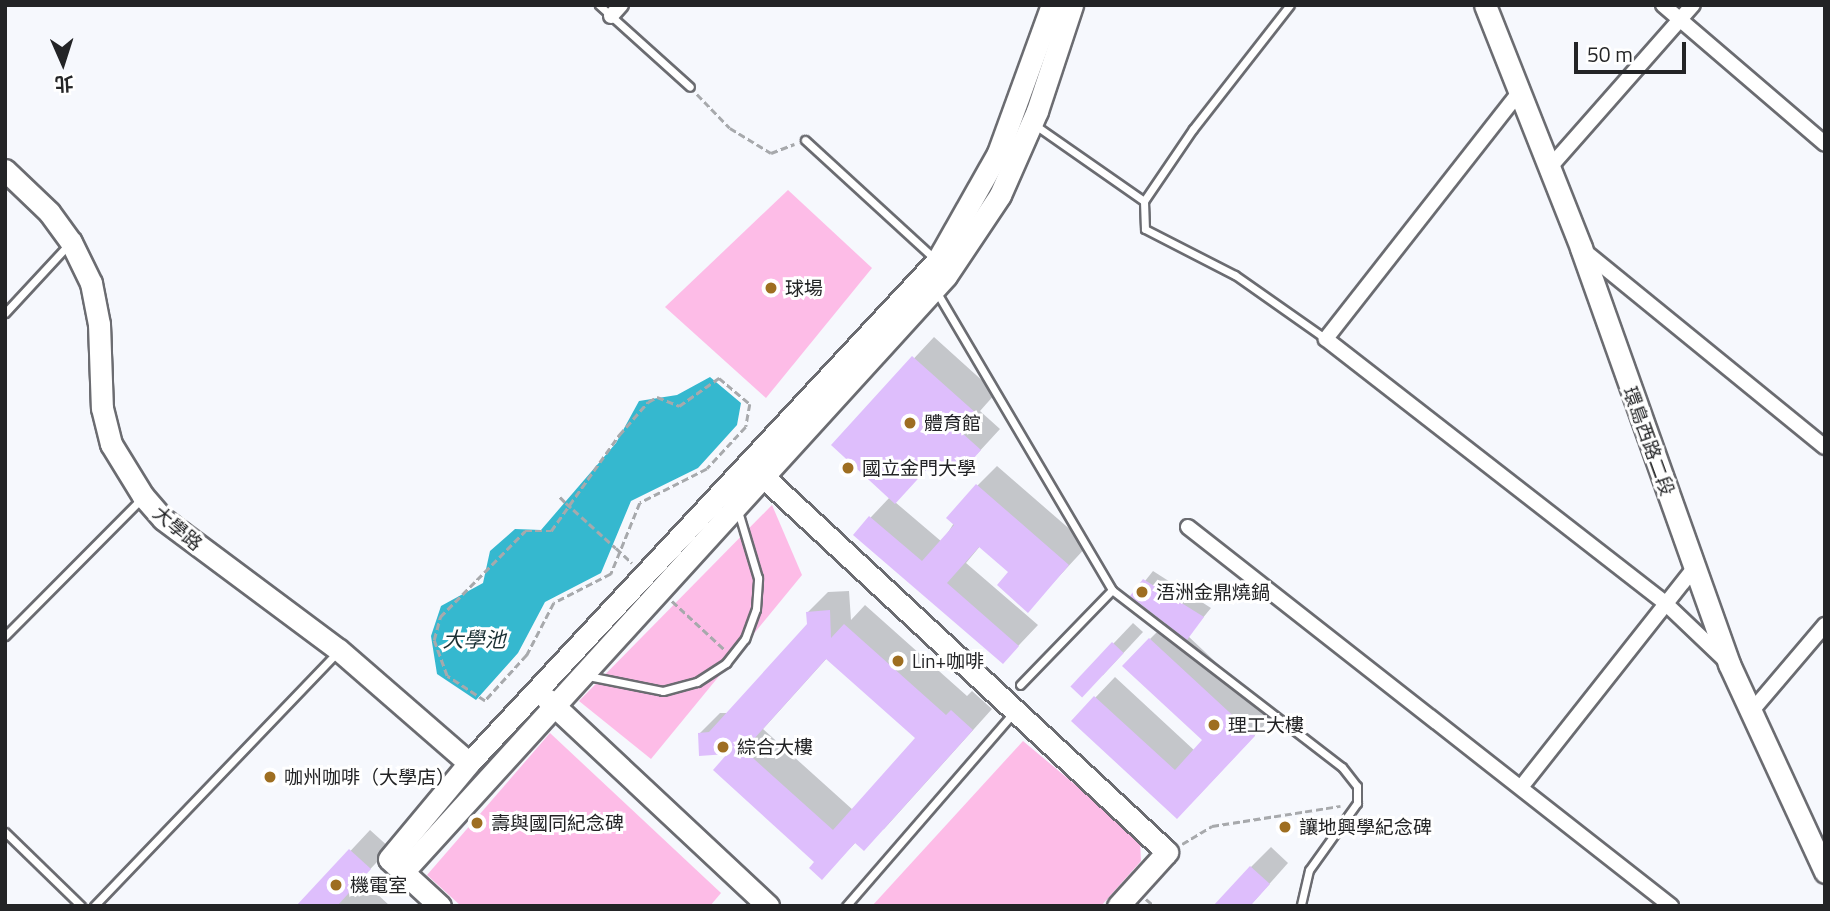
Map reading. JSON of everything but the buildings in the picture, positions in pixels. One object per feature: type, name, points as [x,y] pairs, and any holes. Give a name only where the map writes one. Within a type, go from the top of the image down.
[{"type":"street","points":[[396,866],[469,763],[937,261],[998,153],[1052,5]]},
{"type":"street","points":[[396,866],[555,706],[935,290],[1000,195],[1032,123],[1072,5]]},
{"type":"street","name":"環島西路二段","points":[[1485,5],[1517,95],[1550,167],[1581,248],[1729,664],[1825,872]]},
{"type":"street","points":[[1663,5],[1825,144]]},
{"type":"street","points":[[1550,167],[1693,5]]},
{"type":"street","points":[[1517,95],[1326,339],[1663,601],[1729,664]]},
{"type":"street","name":"大學路","points":[[5,170],[49,212],[71,242],[91,284],[99,324],[102,408],[111,444],[143,496],[163,519],[340,650],[469,763]]},
{"type":"street","points":[[1581,248],[1825,447]]},
{"type":"street","points":[[747,462],[1167,852],[1118,906]]},
{"type":"street","points":[[1188,527],[1522,786],[1671,906]]},
{"type":"street","points":[[1522,786],[1663,601],[1694,568]]},
{"type":"street","points":[[1750,713],[1825,625]]},
{"type":"street","points":[[538,690],[768,906]]},
{"type":"street","points":[[396,866],[440,906]]},
{"type":"lane","points":[[599,5],[616,10],[690,87]]},
{"type":"lane","points":[[1290,5],[1193,129],[1144,201],[1144,229],[1235,275],[1326,339]]},
{"type":"lane","points":[[1032,123],[1144,201]]},
{"type":"lane","points":[[805,140],[937,261]]},
{"type":"lane","points":[[5,313],[71,242]]},
{"type":"lane","points":[[935,290],[1112,590],[1342,767],[1357,786],[1357,803],[1310,870],[1301,906]]},
{"type":"lane","points":[[5,636],[143,496]]},
{"type":"lane","points":[[584,675],[663,691],[696,682],[726,663],[745,639],[756,609],[758,578],[737,508]]},
{"type":"lane","points":[[1020,685],[1112,590]]},
{"type":"lane","points":[[94,906],[340,650]]},
{"type":"lane","points":[[846,906],[1015,710]]},
{"type":"lane","points":[[5,832],[81,906]]},
{"type":"path","points":[[690,87],[730,128],[771,153],[805,140]]},
{"type":"path","points":[[719,378],[750,404],[746,427],[707,469],[640,503],[621,552],[611,575],[554,603],[527,655],[485,701],[447,676],[434,640],[440,617],[524,531],[551,531],[619,435],[648,402],[657,397],[679,406],[719,378]]},
{"type":"path","points":[[560,497],[616,548]]},
{"type":"path","points":[[675,603],[723,648]]},
{"type":"path","points":[[1167,852],[1212,827],[1357,803]]},
{"type":"shaded area","name":"球場","points":[[788,190],[872,268],[766,398],[665,307]]},
{"type":"shaded area","points":[[772,505],[802,575],[651,759],[579,701]]},
{"type":"shaded area","points":[[550,733],[721,893],[710,906],[461,906],[427,875]]},
{"type":"shaded area","points":[[1023,741],[1140,839],[1141,861],[1101,906],[872,906]]},
{"type":"water","name":"大學池","points":[[710,377],[741,403],[737,425],[698,468],[631,501],[601,573],[545,602],[518,653],[476,700],[437,674],[431,636],[441,606],[483,583],[490,551],[515,529],[541,530],[616,443],[639,401],[677,395]]},
{"type":"place","name":"球場","points":[[771,288]]},
{"type":"place","name":"體育館","points":[[910,423]]},
{"type":"place","name":"國立金門大學","points":[[848,468]]},
{"type":"place","name":"浯洲金鼎燒鍋","points":[[1142,592]]},
{"type":"place","name":"Lin+咖啡","points":[[898,661]]},
{"type":"place","name":"理工大樓","points":[[1214,725]]},
{"type":"place","name":"綜合大樓","points":[[723,747]]},
{"type":"place","name":"咖州咖啡（大學店）","points":[[270,777]]},
{"type":"place","name":"壽與國同紀念碑","points":[[477,823]]},
{"type":"place","name":"讓地興學紀念碑","points":[[1285,827]]},
{"type":"place","name":"機電室","points":[[336,885]]}]
